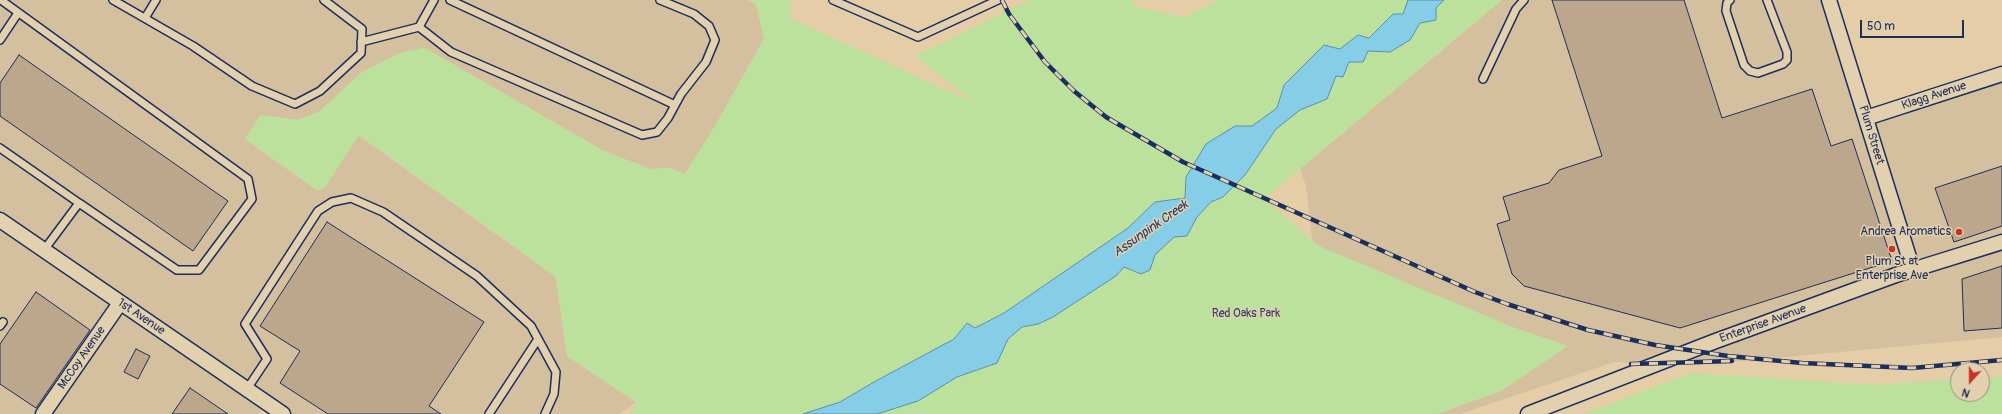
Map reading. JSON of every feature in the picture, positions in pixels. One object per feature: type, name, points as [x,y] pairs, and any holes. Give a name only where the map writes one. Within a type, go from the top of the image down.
[{"type":"street","name":"Plum Street","points":[[1829,0],[1913,270]]},
{"type":"street","name":"Klagg Avenue","points":[[1866,118],[2002,74]]},
{"type":"street","name":"1st Avenue","points":[[0,220],[283,414]]},
{"type":"street","name":"Enterprise Avenue","points":[[1528,414],[1713,342],[1913,270],[2002,242]]},
{"type":"street","name":"McCoy Avenue","points":[[43,414],[120,303]]},
{"type":"lane","points":[[0,148],[177,270],[199,270],[252,199],[248,179],[1,0]]},
{"type":"lane","points":[[113,0],[193,46],[252,86],[295,104],[320,91],[361,53],[362,29],[324,0]]},
{"type":"lane","points":[[145,18],[156,0]]},
{"type":"lane","points":[[361,42],[419,27],[434,0]]},
{"type":"lane","points":[[450,0],[674,105]]},
{"type":"lane","points":[[419,27],[451,52],[642,135],[656,132],[681,94],[706,62],[715,40],[710,26],[694,14],[660,0]]},
{"type":"lane","points":[[833,0],[918,37],[998,0]]},
{"type":"lane","points":[[1483,79],[1516,9],[1524,0]]},
{"type":"lane","points":[[1730,0],[1727,3],[1726,11],[1744,65],[1750,71],[1758,73],[1783,64],[1787,60],[1787,52],[1767,0]]},
{"type":"lane","points":[[0,40],[18,13]]},
{"type":"lane","points":[[247,389],[267,359],[245,324],[318,211],[332,202],[351,198],[383,212],[477,276],[531,326],[556,372],[554,394],[545,414]]},
{"type":"lane","points":[[44,250],[78,203]]},
{"type":"lane","points":[[489,414],[538,339]]},
{"type":"shaded area","points":[[0,0],[747,0],[756,4],[764,39],[715,126],[685,174],[669,168],[650,169],[602,150],[425,48],[362,72],[319,112],[298,120],[261,115],[245,139],[318,191],[325,187],[358,135],[556,277],[567,356],[636,402],[619,414],[277,414],[266,407],[258,414],[0,414]]},
{"type":"shaded area","points":[[1502,0],[1825,0],[1866,121],[2002,77],[2002,337],[1699,365],[1614,362],[1460,414],[1379,414],[1314,256],[1306,186],[1300,169]]},
{"type":"green space","points":[[747,0],[788,0],[792,2],[789,18],[975,103],[915,56],[1030,0],[1131,0],[1136,7],[1183,17],[1221,0],[1408,0],[1403,14],[1393,14],[1369,38],[1358,35],[1340,49],[1284,85],[1277,108],[1252,126],[1235,126],[1186,177],[1185,198],[1155,202],[1128,228],[1004,313],[975,328],[967,323],[955,339],[874,382],[840,402],[803,414],[631,414],[636,402],[567,356],[556,277],[359,135],[325,187],[318,191],[245,139],[261,115],[298,120],[319,112],[362,72],[402,52],[425,48],[602,150],[650,169],[670,168],[685,174],[715,126],[764,39],[756,4]]},
{"type":"green space","name":"Red Oaks Park","points":[[1444,0],[1502,0],[1264,199],[1319,246],[1510,326],[1568,346],[1501,391],[1438,414],[877,414],[918,401],[957,377],[997,363],[1008,339],[1022,327],[1038,324],[1053,317],[1116,276],[1124,266],[1141,274],[1150,270],[1155,255],[1174,237],[1187,236],[1197,217],[1211,202],[1223,197],[1245,175],[1276,129],[1300,110],[1327,99],[1336,76],[1343,77],[1349,62],[1368,51],[1390,52],[1410,40],[1420,23]]},
{"type":"green space","points":[[1691,373],[1874,385],[1950,380],[1950,402],[1990,402],[1990,378],[2002,377],[2002,414],[1584,414]]},
{"type":"water","name":"Assunpink Creek","points":[[1408,0],[1444,0],[1436,8],[1436,20],[1420,23],[1410,40],[1390,52],[1368,51],[1363,62],[1349,62],[1343,77],[1336,76],[1327,99],[1300,110],[1276,129],[1245,175],[1223,197],[1211,202],[1197,217],[1187,236],[1174,237],[1155,255],[1150,270],[1141,274],[1124,267],[1116,276],[1053,317],[1038,324],[1022,327],[1008,339],[997,363],[957,377],[918,401],[877,414],[803,414],[840,402],[954,339],[967,323],[975,328],[1004,313],[1128,228],[1155,202],[1185,198],[1186,177],[1206,144],[1235,126],[1252,126],[1277,108],[1284,85],[1324,45],[1340,49],[1358,35],[1369,38],[1393,14],[1403,14]]},
{"type":"building","points":[[1552,0],[1684,0],[1722,118],[1812,89],[1831,146],[1852,139],[1892,261],[1680,328],[1524,286],[1512,274],[1497,224],[1510,220],[1503,197],[1549,183],[1559,170],[1602,156]]},
{"type":"building","points":[[19,55],[228,201],[193,251],[0,116],[0,83]]},
{"type":"building","points":[[2002,166],[2002,226],[1954,242],[1935,188]]},
{"type":"building","points":[[327,222],[484,322],[429,406],[441,414],[328,414],[280,383],[300,351],[260,326]]},
{"type":"building","points":[[2002,266],[2002,328],[1964,331],[1962,279]]},
{"type":"building","points":[[36,292],[90,330],[36,408],[0,384],[0,344]]},
{"type":"building","points":[[136,349],[150,356],[138,379],[124,372]]},
{"type":"building","points":[[190,388],[228,414],[172,414]]},
{"type":"railway","points":[[1002,0],[1009,14],[1045,62],[1074,91],[1106,117],[1183,162],[1475,292],[1507,304],[1588,330],[1655,345],[1728,356],[1802,363],[1912,368],[2002,360]]},
{"type":"railway","points":[[1631,364],[1732,361]]},
{"type":"place","name":"Andrea Aromatics","points":[[1959,232]]},
{"type":"place","name":"Plum St at Enterprise Ave","points":[[1892,249]]}]
